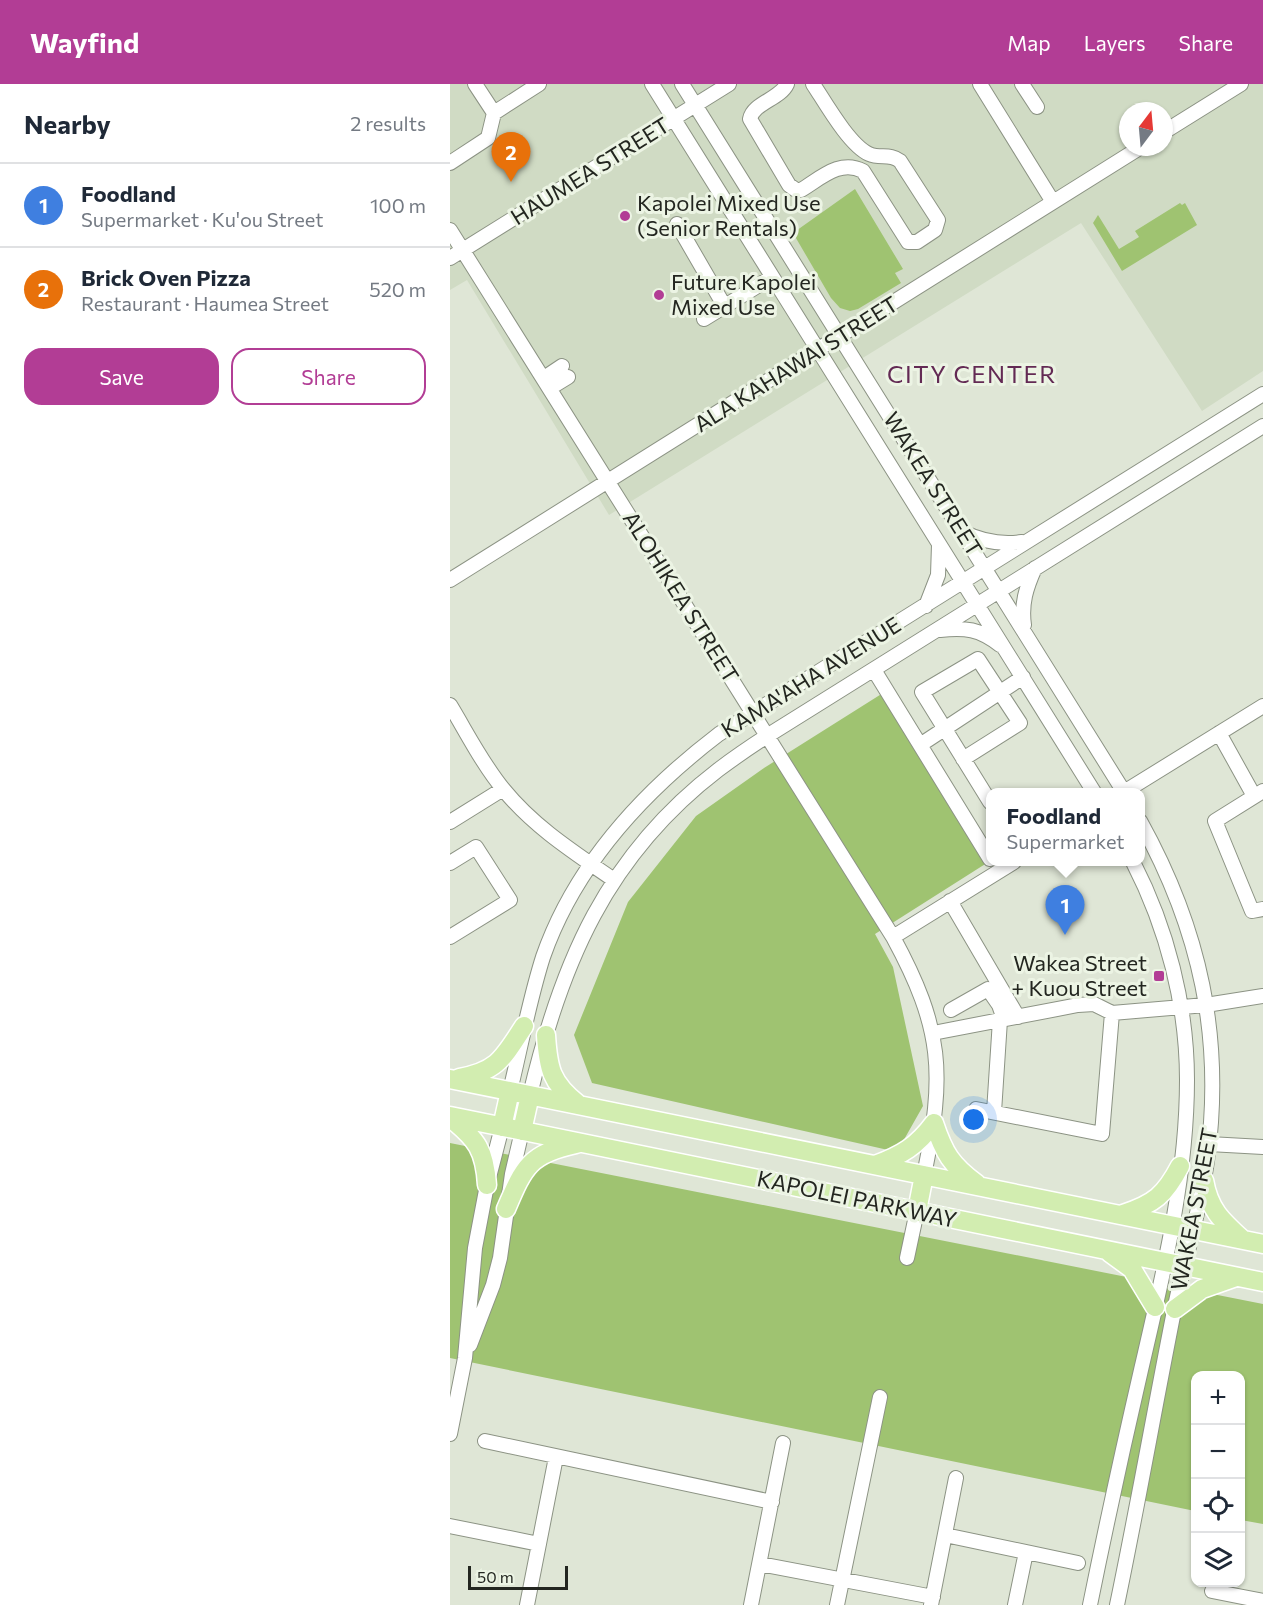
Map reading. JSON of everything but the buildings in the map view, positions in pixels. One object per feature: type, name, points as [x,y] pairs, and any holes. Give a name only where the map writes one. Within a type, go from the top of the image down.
[{"type":"main road","points":[[452,1079],[476,1075],[497,1064],[524,1026]]},
{"type":"main road","points":[[546,1035],[551,1074],[564,1092],[580,1105]]},
{"type":"main road","name":"KAPOLEI PARKWAY","points":[[452,1079],[1263,1244]]},
{"type":"main road","points":[[502,1127],[510,1091]]},
{"type":"main road","points":[[522,1131],[530,1095]]},
{"type":"main road","points":[[450,1117],[480,1148],[484,1159],[487,1185]]},
{"type":"main road","name":"KAPOLEI PARKWAY","points":[[450,1117],[1263,1282]]},
{"type":"main road","points":[[875,1165],[908,1150],[922,1139],[934,1123]]},
{"type":"main road","points":[[934,1123],[949,1159],[963,1174],[980,1186]]},
{"type":"main road","points":[[506,1209],[517,1184],[534,1159],[557,1148],[582,1143]]},
{"type":"main road","points":[[1121,1215],[1155,1201],[1164,1192],[1180,1166]]},
{"type":"main road","points":[[917,1211],[924,1175]]},
{"type":"main road","points":[[1204,1180],[1206,1194],[1215,1213],[1242,1239]]},
{"type":"main road","points":[[1106,1250],[1132,1269],[1155,1310]]},
{"type":"main road","points":[[1174,1312],[1202,1289],[1239,1277]]},
{"type":"street","points":[[475,84],[494,113]]},
{"type":"street","points":[[450,163],[488,138],[494,113],[539,84]]},
{"type":"street","name":"WAKEA STREET","points":[[652,84],[1092,788]]},
{"type":"street","name":"WAKEA STREET","points":[[682,84],[1122,788]]},
{"type":"street","name":"HAUMEA STREET","points":[[450,258],[729,84]]},
{"type":"street","points":[[787,84],[783,91],[752,112],[750,119],[789,185],[796,190],[801,190],[841,166],[857,168],[863,171],[908,242],[917,242],[935,230],[938,220],[900,161],[893,156],[877,157],[865,152],[846,132],[813,84]]},
{"type":"street","points":[[980,84],[1053,202]]},
{"type":"street","points":[[1022,84],[1037,107]]},
{"type":"street","points":[[1173,126],[1241,84]]},
{"type":"street","name":"ALA KAHAWAI STREET","points":[[450,580],[1127,156]]},
{"type":"street","points":[[677,224],[725,306]]},
{"type":"street","name":"ALOHIKEA STREET","points":[[450,230],[893,937],[920,990],[933,1033],[938,1077],[934,1123],[924,1175]]},
{"type":"street","points":[[704,319],[772,277]]},
{"type":"street","points":[[547,383],[565,372]]},
{"type":"street","name":"KAMA'AHA AVENUE","points":[[510,1091],[524,1026],[544,956],[555,927],[570,897],[591,864],[625,820],[655,787],[719,734],[753,712],[1263,394]]},
{"type":"street","name":"KAMA'AHA AVENUE","points":[[530,1095],[556,999],[572,957],[593,914],[632,856],[672,810],[717,770],[767,736],[1263,426]]},
{"type":"street","points":[[963,531],[990,542],[1008,544],[1028,541]]},
{"type":"street","points":[[926,606],[938,575],[939,544]]},
{"type":"street","points":[[1025,630],[1022,613],[1024,598],[1035,568]]},
{"type":"street","points":[[934,631],[954,628],[972,630],[988,635],[1005,649]]},
{"type":"street","points":[[963,759],[1020,723],[978,659],[922,692],[944,729],[986,796]]},
{"type":"street","points":[[874,670],[986,852]]},
{"type":"street","points":[[920,745],[1023,677]]},
{"type":"street","points":[[450,705],[503,789],[541,828],[614,880]]},
{"type":"street","points":[[1131,788],[1263,706]]},
{"type":"street","points":[[1220,733],[1259,794],[1215,820],[1252,911],[1263,909]]},
{"type":"street","points":[[450,822],[503,789]]},
{"type":"street","name":"WAKEA STREET","points":[[1117,1605],[1174,1312],[1204,1180],[1209,1144],[1212,1085],[1206,1005],[1198,961],[1189,929],[1164,866],[1145,830]]},
{"type":"street","points":[[978,839],[986,834]]},
{"type":"street","points":[[450,863],[476,847],[510,900],[450,937]]},
{"type":"street","points":[[893,937],[950,901],[991,866]]},
{"type":"street","name":"WAKEA STREET","points":[[1090,1605],[1155,1310],[1179,1188],[1187,1080],[1181,1007],[1154,906],[1135,866]]},
{"type":"street","points":[[950,901],[1007,1019],[994,1112]]},
{"type":"street","points":[[951,1010],[988,989],[1007,1019]]},
{"type":"street","points":[[933,1033],[1094,1004],[1112,1013],[1206,1005],[1263,996]]},
{"type":"street","points":[[976,1109],[1102,1134],[1112,1013]]},
{"type":"street","points":[[450,1434],[465,1358],[472,1269],[487,1185],[502,1127]]},
{"type":"street","points":[[465,1358],[493,1285],[500,1258],[506,1209],[522,1131]]},
{"type":"street","points":[[1209,1144],[1263,1147]]},
{"type":"street","points":[[907,1258],[917,1211]]},
{"type":"street","points":[[837,1605],[880,1397]]},
{"type":"street","points":[[484,1442],[772,1502]]},
{"type":"street","points":[[752,1605],[783,1443]]},
{"type":"street","points":[[527,1605],[556,1457]]},
{"type":"street","points":[[760,1564],[843,1580],[932,1601],[956,1478]]},
{"type":"street","points":[[450,1526],[539,1544]]},
{"type":"street","points":[[945,1535],[1078,1563]]},
{"type":"street","points":[[1015,1605],[1026,1552]]},
{"type":"street","points":[[1211,1593],[1263,1601]]},
{"type":"shaded area","points":[[450,84],[1263,84],[1263,371],[1202,411],[1081,223],[609,515],[467,280],[450,290]]},
{"type":"green space","points":[[855,189],[903,269],[895,273],[901,283],[858,309],[850,311],[840,308],[831,298],[793,233]]},
{"type":"green space","points":[[1180,203],[1182,205],[1185,203],[1197,225],[1122,271],[1093,223],[1098,215],[1119,249],[1139,237],[1135,231]]},
{"type":"green space","points":[[883,693],[986,855],[986,864],[875,934],[893,967],[923,1106],[897,1152],[592,1083],[574,1035],[628,902],[696,816],[764,768]]},
{"type":"green space","points":[[450,1143],[1263,1304],[1263,1524],[1245,1521],[1245,1371],[1191,1371],[1191,1510],[450,1358]]},
{"type":"place","name":"Brick Oven Pizza","points":[[511,182]]},
{"type":"place","name":"Kapolei Mixed Use (Senior Rentals)","points":[[625,216]]},
{"type":"place","name":"Future Kapolei Mixed Use","points":[[659,295]]},
{"type":"place","name":"Foodland","points":[[1065,935]]},
{"type":"place","name":"Wakea Street + Kuou Street","points":[[1159,976]]},
{"type":"district","name":"CITY CENTER","points":[[972,375]]}]
